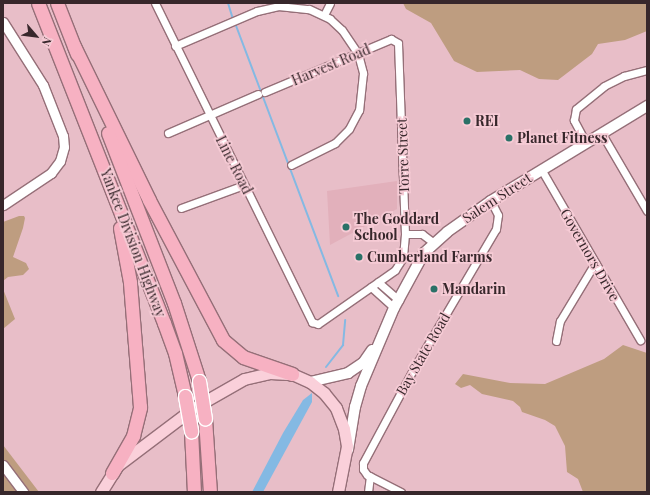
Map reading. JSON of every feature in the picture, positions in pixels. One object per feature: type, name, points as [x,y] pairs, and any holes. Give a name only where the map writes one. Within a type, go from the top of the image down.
[{"type":"highway","name":"Yankee Division Highway","points":[[38,3],[175,353],[190,432],[194,492]]},
{"type":"highway","name":"Yankee Division Highway","points":[[57,3],[174,303],[199,381],[205,419],[210,492]]},
{"type":"highway","points":[[74,46],[149,200],[223,340],[243,356],[292,374]]},
{"type":"highway","points":[[105,174],[127,257],[141,401],[136,431],[112,473]]},
{"type":"main road","name":"Salem Street","points":[[346,457],[351,444],[357,397],[385,328],[420,259],[434,243],[491,201],[541,169],[647,106]]},
{"type":"main road","name":"Salem Street","points":[[310,382],[339,376],[355,369],[367,358],[385,328]]},
{"type":"main road","points":[[101,492],[112,473],[155,436],[234,383],[253,375],[292,374],[310,382],[327,396],[341,417],[347,441],[346,457],[338,492]]},
{"type":"street","name":"Line Road","points":[[155,3],[208,114],[316,324]]},
{"type":"street","points":[[324,15],[330,3]]},
{"type":"street","points":[[175,46],[234,21],[278,6],[298,6],[324,15],[345,33],[358,54],[363,73],[363,95],[353,124],[335,143],[291,165]]},
{"type":"street","points":[[3,22],[43,85],[64,143],[62,158],[54,171],[3,205]]},
{"type":"street","name":"Harvest Road","points":[[168,133],[208,114],[391,40],[396,40]]},
{"type":"street","name":"Torre Street","points":[[316,324],[371,288],[395,270],[402,261],[405,234],[399,44],[396,40]]},
{"type":"street","points":[[586,143],[574,120],[576,110],[604,86],[624,76],[647,70]]},
{"type":"street","points":[[602,134],[647,211]]},
{"type":"street","name":"Governors Drive","points":[[541,169],[640,340]]},
{"type":"street","points":[[181,208],[244,185]]},
{"type":"street","name":"Bay State Road","points":[[370,476],[364,470],[364,461],[407,381],[496,229],[498,215],[491,201]]},
{"type":"street","points":[[405,234],[422,234],[434,243]]},
{"type":"street","points":[[556,341],[560,321],[595,263]]},
{"type":"street","points":[[378,282],[396,304]]},
{"type":"street","points":[[371,288],[396,304]]},
{"type":"street","points":[[3,465],[23,492]]},
{"type":"street","points":[[368,492],[370,476],[401,492]]},
{"type":"shaded area","points":[[403,3],[647,3],[647,31],[625,40],[598,44],[592,54],[558,80],[539,79],[520,70],[477,72],[454,61],[431,23],[406,9]]},
{"type":"shaded area","name":"The Goddard School","points":[[397,181],[397,209],[330,245],[327,191]]},
{"type":"shaded area","points":[[19,216],[24,216],[25,218],[13,257],[26,263],[29,269],[23,275],[8,277],[3,281],[3,222]]},
{"type":"shaded area","points":[[3,289],[15,319],[3,329]]},
{"type":"shaded area","points":[[623,345],[647,353],[647,492],[583,492],[578,479],[567,472],[565,446],[555,426],[545,420],[522,412],[520,407],[513,401],[482,394],[470,385],[461,388],[455,384],[463,374],[510,383],[545,384],[604,359]]},
{"type":"shaded area","points":[[3,445],[39,492],[3,492]]},
{"type":"water","points":[[312,393],[312,402],[263,492],[252,492],[283,433],[303,400]]},
{"type":"waterway","points":[[228,3],[233,19]]},
{"type":"waterway","points":[[235,23],[338,296]]},
{"type":"waterway","points":[[326,367],[343,345],[345,320]]},
{"type":"place","name":"REI","points":[[467,121]]},
{"type":"place","name":"Planet Fitness","points":[[509,138]]},
{"type":"place","name":"The Goddard School","points":[[346,227]]},
{"type":"place","name":"Cumberland Farms","points":[[359,257]]},
{"type":"place","name":"Mandarin","points":[[434,289]]}]
